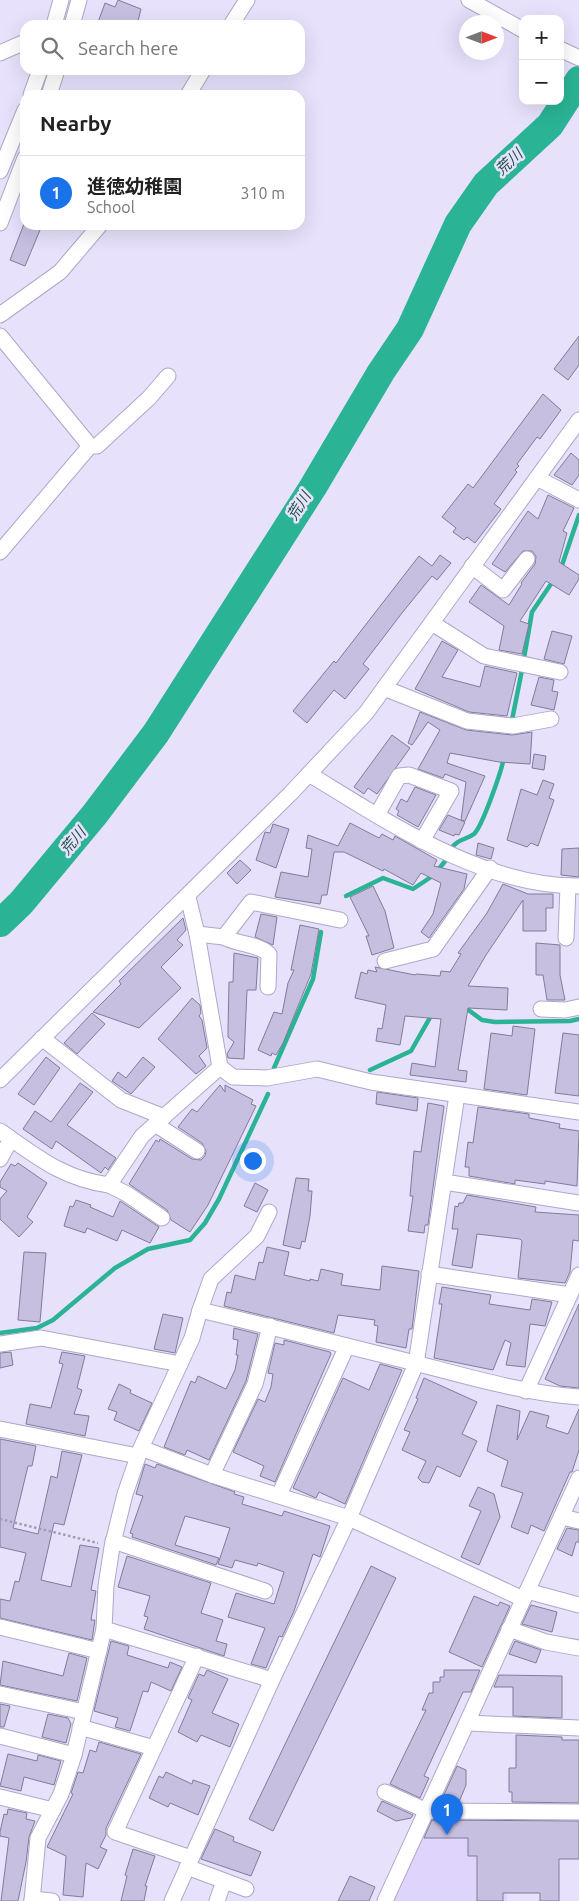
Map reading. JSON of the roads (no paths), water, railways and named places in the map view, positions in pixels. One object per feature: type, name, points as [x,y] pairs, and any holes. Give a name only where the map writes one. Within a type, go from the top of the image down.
[{"type":"street","points":[[55,20],[61,0]]},
{"type":"street","points":[[73,20],[79,0]]},
{"type":"street","points":[[234,20],[247,0]]},
{"type":"street","points":[[472,2],[519,28]]},
{"type":"street","points":[[0,53],[20,44]]},
{"type":"street","points":[[564,51],[579,58]]},
{"type":"street","points":[[33,90],[38,75]]},
{"type":"street","points":[[51,90],[56,75]]},
{"type":"street","points":[[191,90],[200,75]]},
{"type":"street","points":[[0,172],[20,122]]},
{"type":"street","points":[[0,223],[20,171]]},
{"type":"street","points":[[0,315],[60,272],[96,230]]},
{"type":"street","points":[[0,336],[90,446]]},
{"type":"street","points":[[0,552],[90,446],[97,446],[148,398],[168,376]]},
{"type":"street","points":[[0,1080],[188,897],[366,713],[579,420]]},
{"type":"street","points":[[537,478],[579,500]]},
{"type":"street","points":[[472,566],[503,590],[527,559]]},
{"type":"street","points":[[432,623],[484,656],[560,672]]},
{"type":"street","points":[[384,688],[467,722],[513,726],[551,719]]},
{"type":"street","points":[[309,774],[422,841],[534,883],[573,886],[566,938]]},
{"type":"street","points":[[377,815],[399,776],[409,775],[451,791],[422,841]]},
{"type":"street","points":[[385,961],[433,949],[490,868]]},
{"type":"street","points":[[188,897],[220,1068],[233,1078],[266,1078],[316,1068],[371,1082],[579,1112]]},
{"type":"street","points":[[224,937],[252,902],[340,920]]},
{"type":"street","points":[[196,934],[224,937],[232,942],[264,949],[269,954],[268,987]]},
{"type":"street","points":[[542,1009],[566,1010],[579,1007]]},
{"type":"street","points":[[42,1038],[121,1100],[160,1121],[197,1151]]},
{"type":"street","points":[[109,1185],[142,1136],[220,1068]]},
{"type":"street","points":[[172,1901],[272,1680],[350,1518],[416,1364],[457,1095]]},
{"type":"street","points":[[0,1159],[6,1135],[65,1174],[90,1182],[109,1185],[127,1194],[162,1218]]},
{"type":"street","points":[[444,1182],[579,1203]]},
{"type":"street","points":[[52,1901],[32,1900],[38,1838],[61,1794],[74,1755],[104,1629],[106,1586],[113,1544],[140,1452],[192,1338],[211,1279],[256,1236],[269,1212]]},
{"type":"street","points":[[429,1274],[570,1295]]},
{"type":"street","points":[[526,1391],[579,1275]]},
{"type":"street","points":[[200,1310],[526,1391],[579,1397]]},
{"type":"street","points":[[212,1474],[254,1384],[270,1326]]},
{"type":"street","points":[[0,1344],[34,1338],[180,1364]]},
{"type":"street","points":[[279,1495],[347,1346]]},
{"type":"street","points":[[0,1429],[140,1452],[350,1518],[525,1595],[579,1604]]},
{"type":"street","points":[[386,1901],[579,1478]]},
{"type":"street","points":[[562,1517],[579,1521]]},
{"type":"street","points":[[113,1544],[265,1591]]},
{"type":"street","points":[[0,1627],[98,1651]]},
{"type":"street","points":[[104,1629],[272,1680]]},
{"type":"street","points":[[509,1629],[546,1642],[579,1648]]},
{"type":"street","points":[[197,1656],[115,1832],[246,1889]]},
{"type":"street","points":[[0,1694],[82,1719],[154,1748]]},
{"type":"street","points":[[468,1723],[579,1728]]},
{"type":"street","points":[[0,1736],[74,1755]]},
{"type":"street","points":[[386,1792],[427,1811],[579,1812]]},
{"type":"street","points":[[0,1797],[52,1810]]},
{"type":"street","points":[[217,1901],[224,1880]]},
{"type":"waterway","name":"荒川","points":[[0,923],[21,903],[95,814],[156,733],[313,487],[381,372],[410,329],[458,224],[486,184],[550,125],[579,80]]},
{"type":"waterway","points":[[561,568],[579,515]]},
{"type":"waterway","points":[[524,658],[532,612],[553,581]]},
{"type":"waterway","points":[[512,720],[522,670]]},
{"type":"waterway","points":[[451,849],[459,841],[474,834],[478,829],[500,774],[504,757]]},
{"type":"waterway","points":[[346,896],[383,878],[413,889],[434,875],[446,860]]},
{"type":"waterway","points":[[274,1068],[313,979],[321,932]]},
{"type":"waterway","points":[[463,1006],[482,1020],[495,1022],[570,1021],[579,1019]]},
{"type":"waterway","points":[[370,1070],[411,1051],[432,1014]]},
{"type":"waterway","points":[[0,1333],[37,1328],[53,1320],[115,1268],[148,1249],[190,1240],[205,1223],[219,1199],[268,1094]]},
{"type":"place","name":"進徳幼稚園","points":[[447,1835]]}]
